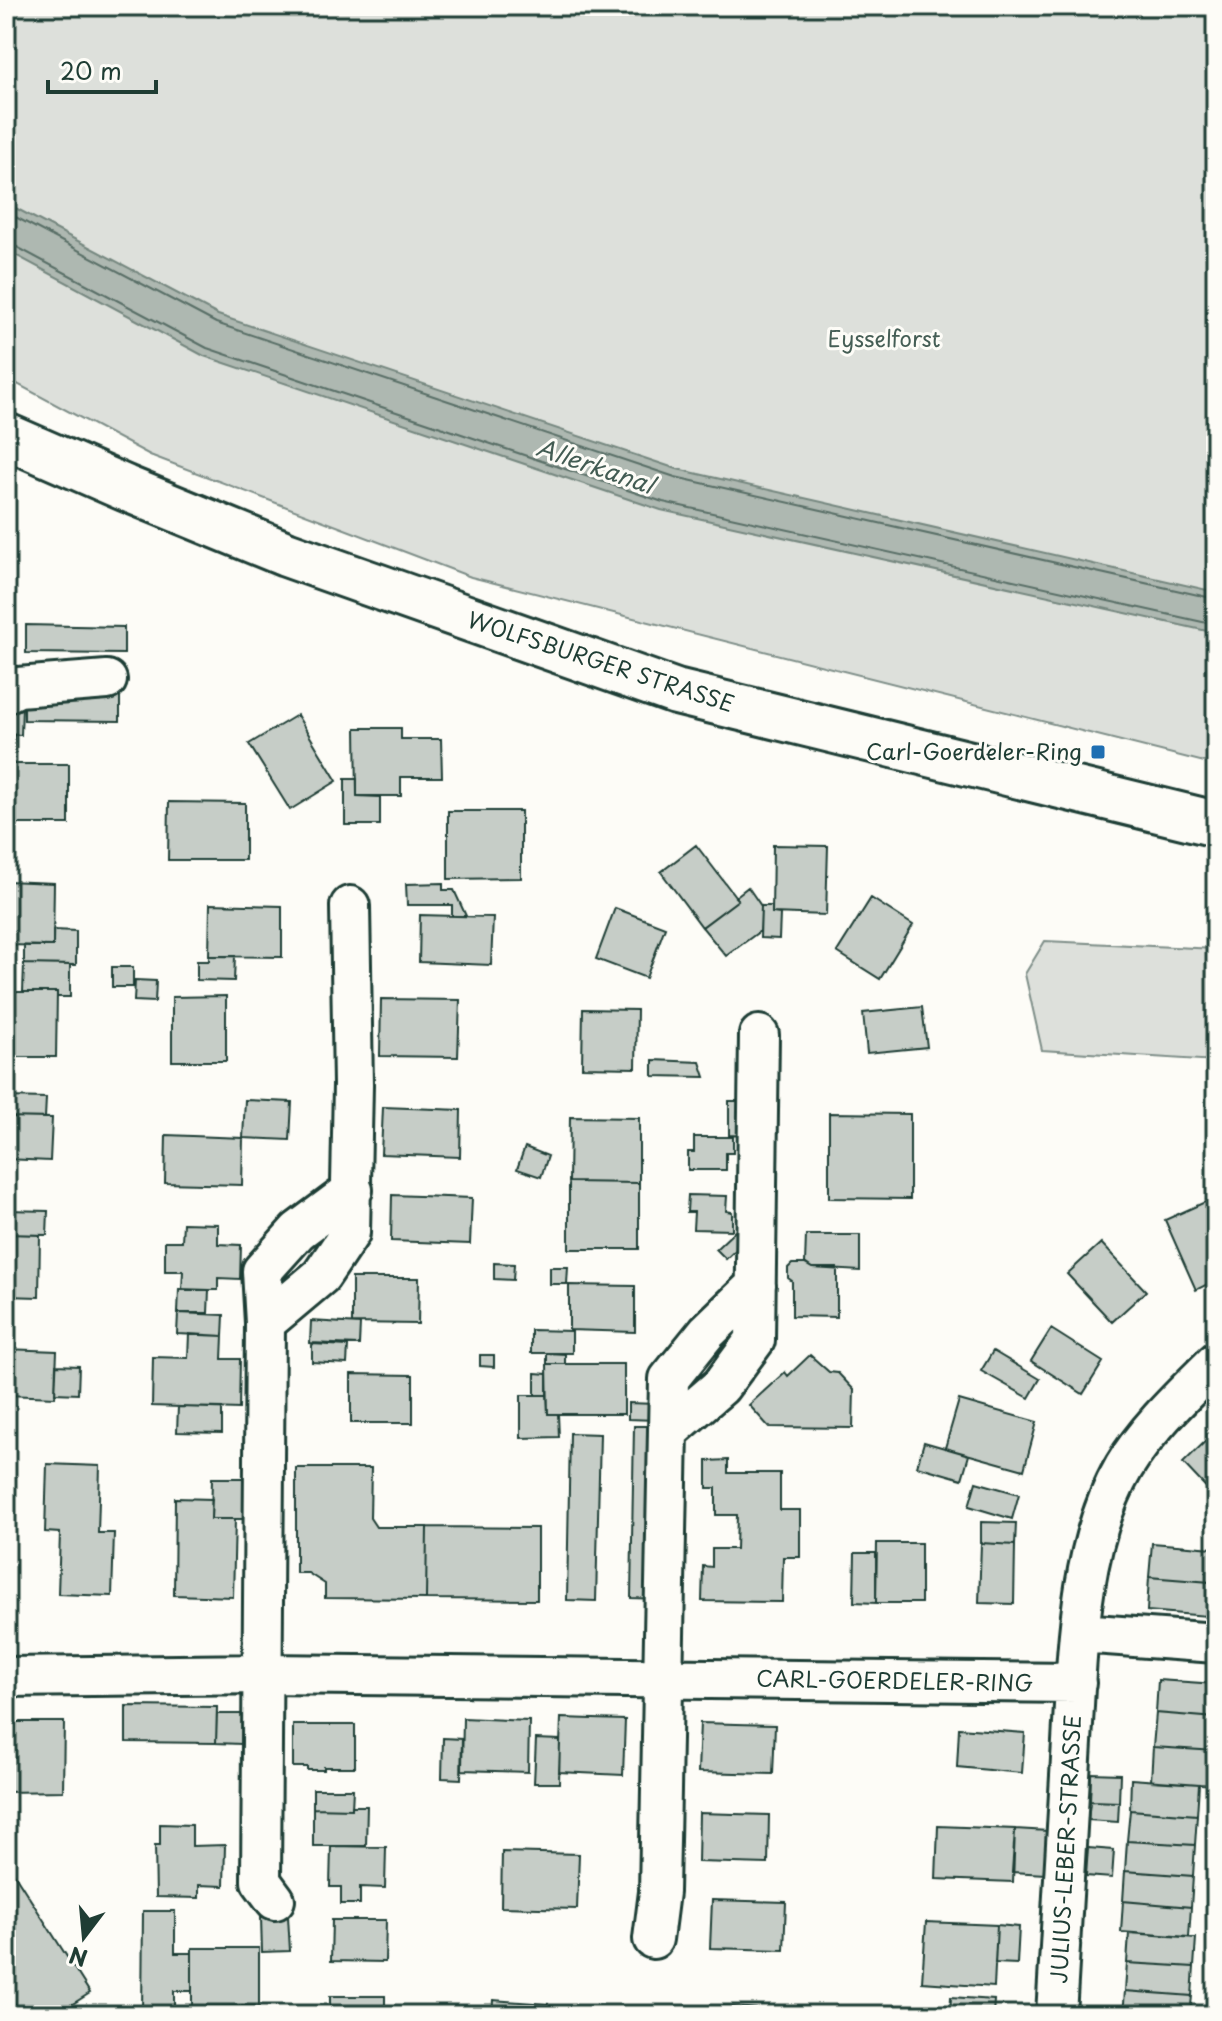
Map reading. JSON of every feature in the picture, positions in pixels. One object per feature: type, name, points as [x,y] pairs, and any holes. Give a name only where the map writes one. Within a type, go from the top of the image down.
[{"type":"street","name":"WOLFSBURGER STRASSE","points":[[6,436],[286,554],[676,692],[1216,824]]},
{"type":"street","points":[[6,693],[18,687],[107,680]]},
{"type":"street","points":[[275,1900],[261,1881],[265,1323],[262,1271],[298,1231],[353,1190],[350,906]]},
{"type":"street","points":[[653,1939],[659,1892],[669,1379],[707,1332],[756,1285],[759,1035]]},
{"type":"street","points":[[1076,1683],[1086,1588],[1099,1526],[1123,1468],[1157,1422],[1216,1362]]},
{"type":"street","points":[[1080,1633],[1216,1643]]},
{"type":"street","name":"CARL-GOERDELER-RING","points":[[6,1677],[264,1674],[1076,1683]]},
{"type":"street","name":"JULIUS-LEBER-STRASSE","points":[[1056,2015],[1076,1683]]},
{"type":"green space","name":"Eysselforst","points":[[6,6],[1216,6],[1216,765],[471,577],[150,455],[6,378]]},
{"type":"green space","points":[[1045,941],[1216,949],[1216,1061],[1042,1050],[1025,974]]},
{"type":"water","name":"Allerkanal","points":[[6,203],[218,315],[677,469],[1216,592],[1216,633],[661,510],[204,356],[6,250]]},
{"type":"building","points":[[26,625],[124,627],[124,654],[26,653]]},
{"type":"building","points":[[24,691],[120,692],[120,721],[24,720]]},
{"type":"building","points":[[6,707],[22,707],[21,735],[6,734]]},
{"type":"building","points":[[297,715],[337,781],[290,810],[249,744]]},
{"type":"building","points":[[356,728],[401,728],[401,739],[441,739],[442,777],[401,777],[401,796],[357,796]]},
{"type":"building","points":[[6,734],[14,735],[13,764],[6,764]]},
{"type":"building","points":[[6,764],[69,764],[69,824],[6,824]]},
{"type":"building","points":[[345,779],[357,779],[357,796],[380,797],[380,825],[345,825]]},
{"type":"building","points":[[169,802],[245,803],[245,860],[168,860]]},
{"type":"building","points":[[448,811],[521,811],[521,878],[448,879]]},
{"type":"building","points":[[696,845],[738,900],[702,927],[661,872]]},
{"type":"building","points":[[773,845],[828,846],[826,915],[772,913]]},
{"type":"building","points":[[6,881],[54,883],[53,946],[6,945]]},
{"type":"building","points":[[443,883],[443,890],[454,890],[466,916],[452,916],[452,905],[407,905],[406,884]]},
{"type":"building","points":[[748,887],[761,906],[760,931],[726,956],[702,927],[738,900],[735,897]]},
{"type":"building","points":[[871,898],[913,925],[880,979],[837,952]]},
{"type":"building","points":[[210,904],[282,906],[282,957],[209,956]]},
{"type":"building","points":[[761,906],[772,906],[772,913],[780,914],[779,939],[760,938]]},
{"type":"building","points":[[615,908],[665,927],[646,978],[596,959]]},
{"type":"building","points":[[420,915],[493,917],[491,965],[419,962]]},
{"type":"building","points":[[53,930],[76,931],[76,965],[24,964],[24,946],[53,946]]},
{"type":"building","points":[[209,956],[235,956],[234,981],[197,980],[197,961],[209,961]]},
{"type":"building","points":[[24,964],[70,965],[70,997],[57,997],[57,992],[23,992]]},
{"type":"building","points":[[112,967],[133,967],[133,987],[112,987]]},
{"type":"building","points":[[135,980],[156,981],[155,1002],[134,1001]]},
{"type":"building","points":[[6,992],[57,992],[56,1057],[6,1057]]},
{"type":"building","points":[[226,996],[226,1061],[172,1061],[172,997]]},
{"type":"building","points":[[381,999],[460,1000],[458,1057],[380,1056]]},
{"type":"building","points":[[922,1007],[927,1047],[867,1053],[863,1013]]},
{"type":"building","points":[[583,1009],[637,1010],[636,1068],[582,1067]]},
{"type":"building","points":[[653,1060],[700,1062],[705,1077],[653,1076]]},
{"type":"building","points":[[6,1097],[46,1098],[45,1118],[6,1117]]},
{"type":"building","points":[[245,1100],[292,1102],[290,1140],[243,1138]]},
{"type":"building","points":[[729,1101],[747,1101],[746,1136],[729,1135]]},
{"type":"building","points":[[383,1107],[461,1110],[460,1157],[381,1154]]},
{"type":"building","points":[[829,1113],[910,1114],[910,1199],[829,1198]]},
{"type":"building","points":[[6,1117],[52,1118],[50,1161],[6,1159]]},
{"type":"building","points":[[570,1117],[639,1118],[639,1183],[569,1182]]},
{"type":"building","points":[[166,1135],[243,1138],[242,1185],[165,1183]]},
{"type":"building","points":[[694,1137],[733,1137],[733,1153],[726,1153],[726,1170],[688,1170],[688,1152],[694,1152]]},
{"type":"building","points":[[525,1147],[548,1156],[541,1177],[517,1169]]},
{"type":"building","points":[[569,1182],[639,1183],[639,1249],[569,1249]]},
{"type":"building","points":[[392,1195],[472,1198],[470,1244],[391,1241]]},
{"type":"building","points":[[688,1195],[727,1196],[726,1211],[732,1212],[732,1230],[693,1229],[694,1212],[687,1212]]},
{"type":"building","points":[[1214,1198],[1216,1280],[1196,1290],[1165,1220]]},
{"type":"building","points":[[6,1210],[48,1211],[47,1235],[6,1234]]},
{"type":"building","points":[[183,1223],[218,1224],[218,1244],[241,1245],[240,1279],[218,1278],[218,1290],[182,1290],[183,1271],[165,1271],[165,1241],[182,1241]]},
{"type":"building","points":[[736,1230],[746,1240],[726,1259],[716,1249]]},
{"type":"building","points":[[6,1234],[40,1235],[39,1297],[6,1296]]},
{"type":"building","points":[[806,1235],[860,1235],[860,1271],[812,1268],[805,1264]]},
{"type":"building","points":[[1101,1243],[1146,1291],[1112,1322],[1067,1274]]},
{"type":"building","points":[[494,1263],[514,1264],[513,1280],[494,1279]]},
{"type":"building","points":[[792,1264],[837,1268],[837,1317],[792,1316],[792,1281],[788,1278],[788,1268]]},
{"type":"building","points":[[550,1267],[568,1267],[567,1284],[550,1284]]},
{"type":"building","points":[[352,1278],[419,1278],[418,1324],[352,1323]]},
{"type":"building","points":[[569,1285],[635,1286],[635,1332],[569,1330]]},
{"type":"building","points":[[179,1289],[209,1290],[208,1313],[178,1313]]},
{"type":"building","points":[[178,1313],[224,1315],[223,1336],[177,1334]]},
{"type":"building","points":[[311,1321],[360,1324],[359,1345],[310,1343]]},
{"type":"building","points":[[1051,1329],[1103,1362],[1083,1394],[1031,1361]]},
{"type":"building","points":[[531,1330],[572,1331],[572,1353],[531,1353]]},
{"type":"building","points":[[189,1334],[223,1336],[222,1359],[240,1359],[239,1409],[152,1406],[153,1357],[188,1358]]},
{"type":"building","points":[[312,1344],[348,1346],[347,1364],[312,1362]]},
{"type":"building","points":[[6,1349],[57,1351],[55,1397],[6,1395]]},
{"type":"building","points":[[993,1351],[1040,1379],[1029,1398],[981,1371]]},
{"type":"building","points":[[547,1353],[565,1354],[565,1364],[547,1364]]},
{"type":"building","points":[[480,1355],[494,1355],[494,1367],[480,1366]]},
{"type":"building","points":[[810,1355],[829,1372],[838,1373],[854,1390],[853,1428],[769,1427],[749,1405],[785,1372],[788,1376]]},
{"type":"building","points":[[547,1364],[624,1364],[624,1414],[548,1414]]},
{"type":"building","points":[[56,1365],[79,1366],[78,1394],[55,1393]]},
{"type":"building","points":[[535,1373],[547,1374],[547,1395],[535,1395]]},
{"type":"building","points":[[351,1374],[413,1375],[413,1423],[351,1423]]},
{"type":"building","points":[[521,1395],[547,1395],[548,1414],[558,1414],[559,1437],[521,1438]]},
{"type":"building","points":[[959,1400],[1037,1422],[1024,1470],[945,1448]]},
{"type":"building","points":[[628,1403],[656,1404],[656,1420],[628,1419]]},
{"type":"building","points":[[178,1407],[222,1408],[222,1433],[177,1432]]},
{"type":"building","points":[[634,1426],[663,1426],[660,1599],[631,1598]]},
{"type":"building","points":[[1216,1431],[1216,1498],[1183,1463]]},
{"type":"building","points":[[570,1433],[600,1434],[596,1601],[567,1600]]},
{"type":"building","points":[[924,1442],[969,1455],[962,1479],[917,1466]]},
{"type":"building","points":[[728,1460],[728,1473],[780,1473],[780,1510],[800,1510],[800,1557],[783,1557],[782,1602],[702,1601],[703,1566],[712,1567],[712,1549],[736,1549],[737,1515],[716,1515],[716,1488],[707,1488],[707,1461]]},
{"type":"building","points":[[47,1464],[100,1466],[98,1533],[114,1533],[112,1596],[58,1594],[60,1533],[45,1532]]},
{"type":"building","points":[[296,1468],[371,1468],[370,1518],[376,1527],[427,1527],[426,1599],[325,1598],[325,1584],[308,1573],[296,1573]]},
{"type":"building","points":[[212,1478],[245,1478],[245,1519],[211,1519]]},
{"type":"building","points":[[976,1482],[1019,1494],[1012,1519],[969,1506]]},
{"type":"building","points":[[175,1498],[212,1499],[211,1519],[235,1519],[233,1597],[174,1595]]},
{"type":"building","points":[[981,1522],[1016,1523],[1015,1545],[981,1543]]},
{"type":"building","points":[[427,1527],[537,1528],[537,1600],[426,1599]]},
{"type":"building","points":[[877,1543],[921,1543],[921,1603],[876,1603]]},
{"type":"building","points":[[981,1543],[1015,1545],[1014,1604],[979,1603]]},
{"type":"building","points":[[1152,1543],[1213,1548],[1210,1582],[1149,1577]]},
{"type":"building","points":[[855,1553],[876,1553],[876,1603],[854,1602]]},
{"type":"building","points":[[1149,1577],[1210,1582],[1207,1616],[1147,1611]]},
{"type":"building","points":[[1158,1680],[1216,1684],[1216,1718],[1156,1713]]},
{"type":"building","points":[[126,1706],[217,1707],[216,1743],[126,1742]]},
{"type":"building","points":[[1156,1713],[1216,1718],[1216,1751],[1153,1747]]},
{"type":"building","points":[[217,1714],[242,1714],[241,1744],[216,1743]]},
{"type":"building","points":[[463,1718],[529,1721],[528,1772],[462,1770]]},
{"type":"building","points":[[561,1718],[625,1720],[623,1775],[559,1772]]},
{"type":"building","points":[[6,1722],[64,1722],[63,1791],[6,1792]]},
{"type":"building","points":[[700,1723],[775,1725],[773,1774],[698,1772]]},
{"type":"building","points":[[293,1725],[355,1725],[355,1767],[307,1770],[307,1767],[293,1767]]},
{"type":"building","points":[[959,1728],[1025,1733],[1022,1773],[957,1767]]},
{"type":"building","points":[[443,1738],[462,1739],[461,1779],[442,1778]]},
{"type":"building","points":[[536,1739],[560,1740],[559,1783],[534,1783]]},
{"type":"building","points":[[1153,1747],[1216,1751],[1216,1785],[1151,1781]]},
{"type":"building","points":[[1091,1773],[1120,1774],[1119,1802],[1090,1801]]},
{"type":"building","points":[[1131,1779],[1199,1784],[1197,1815],[1130,1810]]},
{"type":"building","points":[[313,1789],[353,1789],[352,1809],[313,1808]]},
{"type":"building","points":[[1090,1801],[1119,1802],[1118,1822],[1088,1820]]},
{"type":"building","points":[[352,1806],[367,1806],[366,1846],[313,1846],[313,1808],[352,1809]]},
{"type":"building","points":[[1130,1810],[1197,1815],[1195,1845],[1127,1841]]},
{"type":"building","points":[[699,1813],[769,1815],[768,1864],[698,1862]]},
{"type":"building","points":[[160,1824],[192,1825],[192,1846],[225,1845],[224,1886],[199,1885],[199,1898],[156,1897],[155,1845],[160,1845]]},
{"type":"building","points":[[938,1826],[1015,1829],[1013,1882],[936,1879]]},
{"type":"building","points":[[1015,1829],[1048,1831],[1045,1874],[1012,1872]]},
{"type":"building","points":[[1127,1841],[1195,1845],[1193,1876],[1125,1871]]},
{"type":"building","points":[[331,1846],[386,1847],[385,1888],[360,1887],[360,1904],[341,1904],[341,1887],[330,1887]]},
{"type":"building","points":[[1088,1848],[1114,1850],[1112,1878],[1086,1876]]},
{"type":"building","points":[[502,1852],[579,1854],[577,1909],[501,1907]]},
{"type":"building","points":[[6,1861],[90,1993],[55,2015],[22,2015],[6,1990]]},
{"type":"building","points":[[1125,1871],[1193,1876],[1191,1907],[1123,1901]]},
{"type":"building","points":[[712,1900],[786,1902],[784,1950],[710,1948]]},
{"type":"building","points":[[1123,1901],[1191,1907],[1189,1937],[1121,1932]]},
{"type":"building","points":[[143,1911],[175,1911],[175,1953],[192,1953],[192,1991],[174,1991],[174,2015],[142,2015]]},
{"type":"building","points":[[288,1916],[290,1951],[262,1952],[261,1917]]},
{"type":"building","points":[[332,1920],[386,1920],[385,1962],[331,1961]]},
{"type":"building","points":[[926,1922],[997,1925],[994,1987],[922,1982]]},
{"type":"building","points":[[997,1925],[1019,1927],[1017,1964],[995,1963]]},
{"type":"building","points":[[1129,1933],[1196,1938],[1194,1967],[1127,1963]]},
{"type":"building","points":[[192,1948],[259,1948],[259,2006],[192,2007]]},
{"type":"building","points":[[1127,1963],[1194,1967],[1192,1996],[1125,1991]]},
{"type":"building","points":[[1125,1991],[1192,1996],[1190,2015],[1123,2015]]},
{"type":"building","points":[[330,1996],[385,1996],[385,2015],[330,2015]]},
{"type":"building","points":[[951,1997],[994,2000],[993,2015],[950,2015]]},
{"type":"building","points":[[493,2000],[548,2004],[547,2015],[492,2015]]},
{"type":"building","points":[[721,2006],[772,2010],[772,2015],[720,2015]]},
{"type":"building","points":[[921,2007],[950,2009],[950,2015],[921,2015]]},
{"type":"place","name":"Carl-Goerdeler-Ring","points":[[1098,752]]}]
